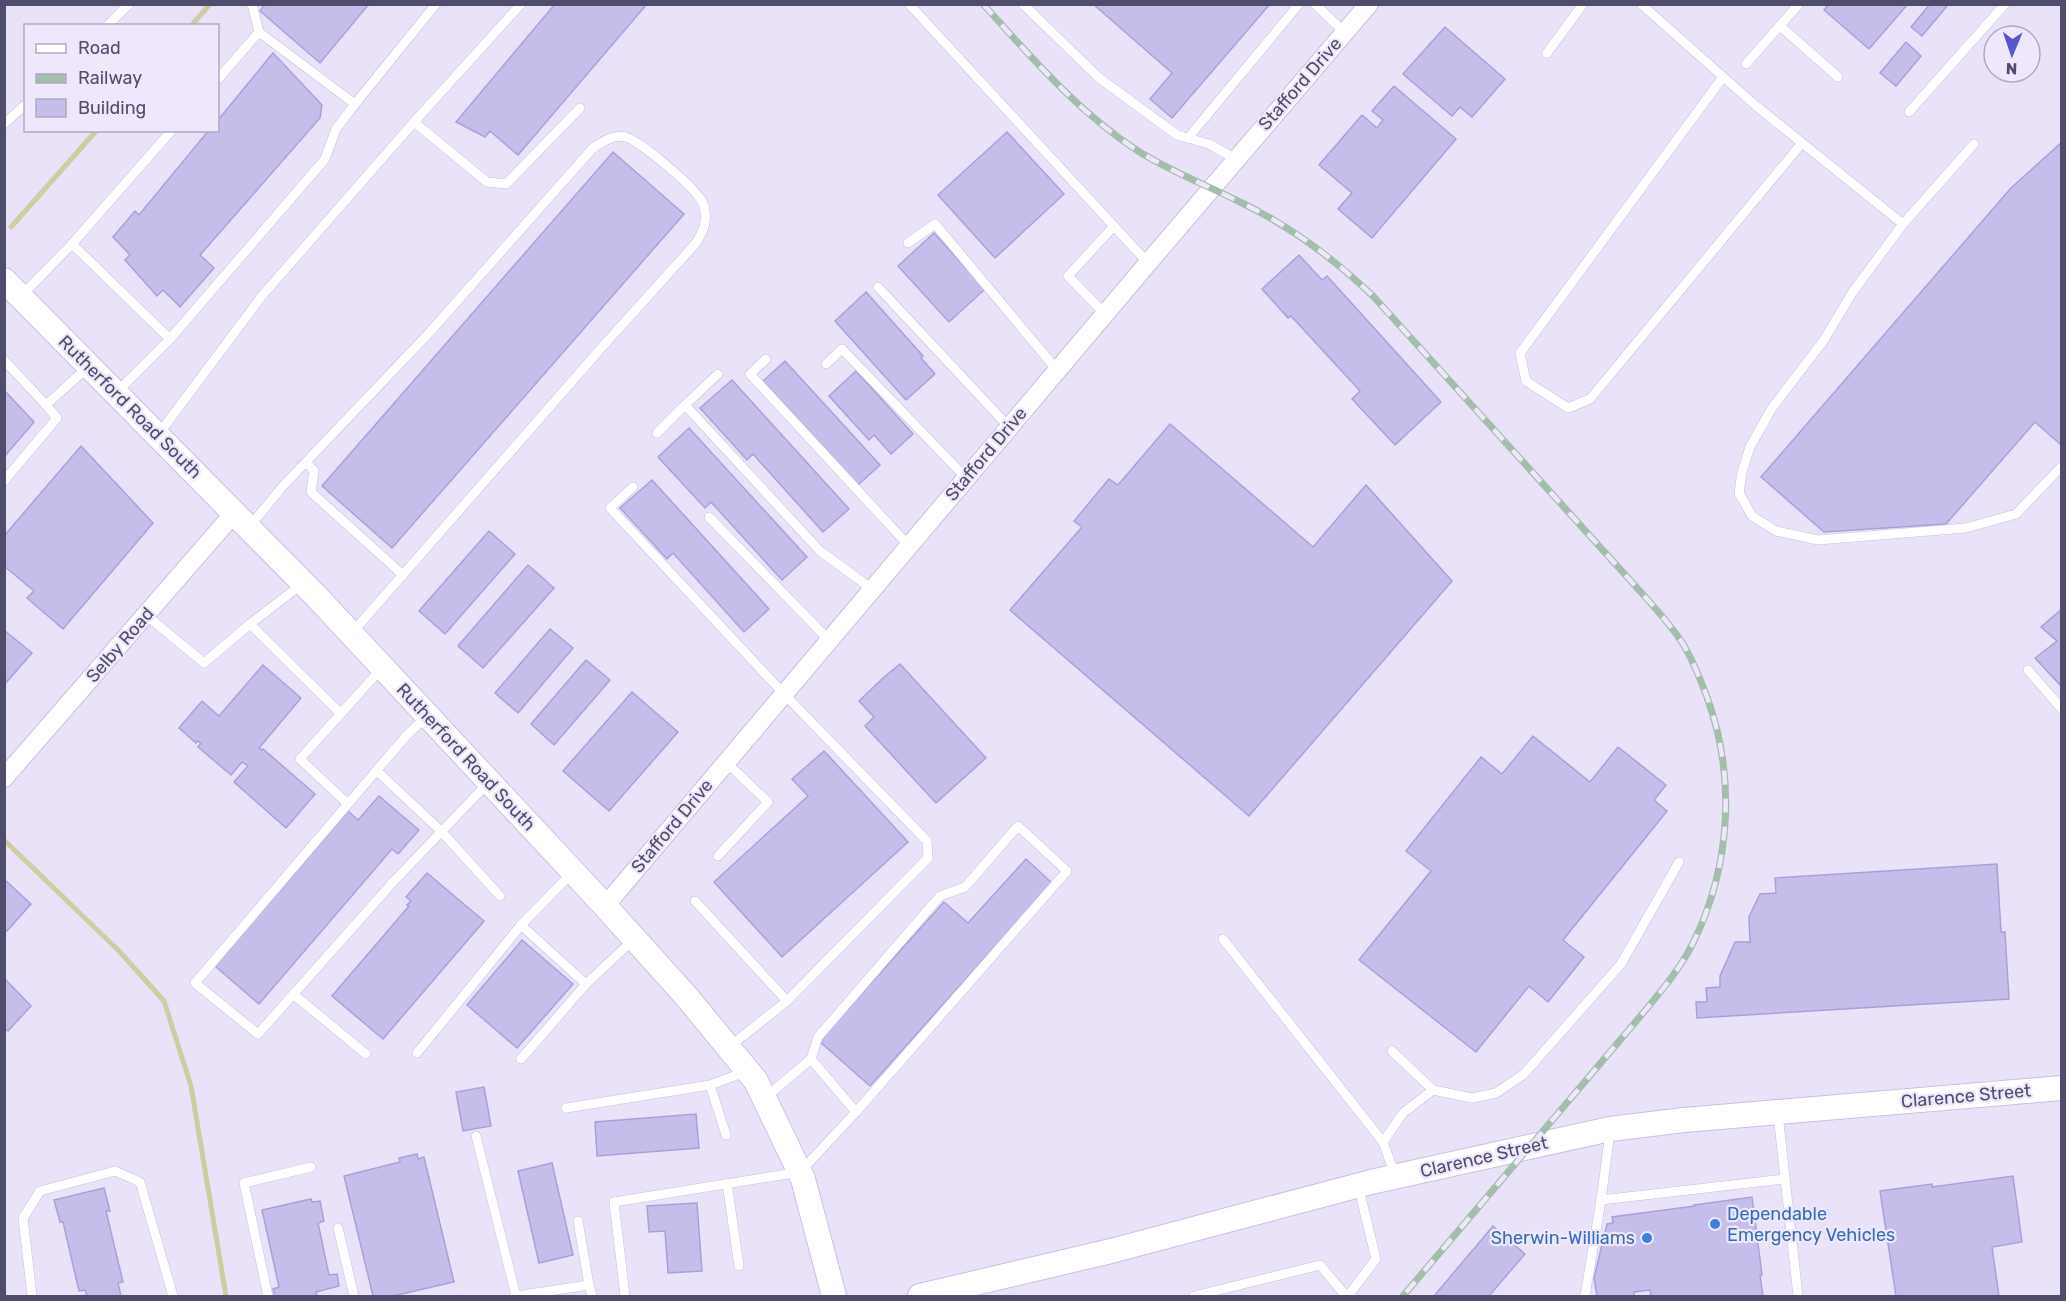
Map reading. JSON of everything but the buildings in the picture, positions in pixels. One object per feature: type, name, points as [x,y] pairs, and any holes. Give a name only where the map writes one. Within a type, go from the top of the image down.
[{"type":"street","name":"Stafford Drive","points":[[605,906],[1148,262],[1369,4]]},
{"type":"street","name":"Rutherford Road South","points":[[13,288],[242,520],[383,668],[426,717],[605,906],[686,996],[756,1081],[800,1172],[834,1296]]},
{"type":"street","name":"Selby Road","points":[[6,772],[146,615],[242,520]]},
{"type":"street","name":"Clarence Street","points":[[920,1296],[1111,1251],[1358,1185],[1610,1129],[1684,1120],[2061,1088]]},
{"type":"lane","points":[[109,24],[129,4]]},
{"type":"lane","points":[[252,4],[259,32],[355,104]]},
{"type":"lane","points":[[116,393],[170,339],[325,159],[336,129],[436,4]]},
{"type":"lane","points":[[158,435],[261,297],[521,4]]},
{"type":"lane","points":[[909,4],[1148,262]]},
{"type":"lane","points":[[1023,4],[1098,77],[1177,135],[1209,144],[1236,159]]},
{"type":"lane","points":[[1188,138],[1299,4]]},
{"type":"lane","points":[[1316,4],[1345,33]]},
{"type":"lane","points":[[1547,53],[1583,4]]},
{"type":"lane","points":[[1641,4],[1723,77],[1903,224]]},
{"type":"lane","points":[[1746,64],[1799,4]]},
{"type":"lane","points":[[1909,112],[2005,4]]},
{"type":"lane","points":[[1780,26],[1838,77]]},
{"type":"lane","points":[[219,78],[259,32]]},
{"type":"lane","points":[[1723,77],[1521,353],[1526,381],[1568,408],[1590,399],[1802,142]]},
{"type":"lane","points":[[4,124],[24,106]]},
{"type":"lane","points":[[414,122],[487,182],[506,184],[580,108]]},
{"type":"lane","points":[[13,288],[72,244],[170,132]]},
{"type":"lane","points":[[242,520],[283,486],[429,333],[592,149],[610,137],[626,137],[661,160],[700,197],[706,221],[696,243],[351,634]]},
{"type":"lane","points":[[1974,144],[1903,224],[1852,293],[1824,340],[1772,408],[1750,447],[1742,472],[1739,493],[1752,516],[1776,531],[1818,540],[1966,528],[2016,514],[2061,466]]},
{"type":"lane","points":[[908,243],[935,224],[1057,370]]},
{"type":"lane","points":[[1105,314],[1068,276],[1114,226]]},
{"type":"lane","points":[[72,244],[170,339]]},
{"type":"lane","points":[[879,287],[1009,427]]},
{"type":"lane","points":[[826,364],[842,349],[966,478]]},
{"type":"lane","points":[[766,359],[750,374],[909,546]]},
{"type":"lane","points":[[4,360],[57,418],[4,481]]},
{"type":"lane","points":[[46,405],[89,365]]},
{"type":"lane","points":[[657,433],[718,374]]},
{"type":"lane","points":[[685,405],[820,551],[872,590]]},
{"type":"lane","points":[[306,462],[314,471],[311,492],[403,575]]},
{"type":"lane","points":[[633,487],[610,507],[784,694],[927,841],[928,858],[786,1002],[728,1047]]},
{"type":"lane","points":[[709,518],[829,640]]},
{"type":"lane","points":[[146,615],[204,663],[303,583]]},
{"type":"lane","points":[[250,624],[340,713]]},
{"type":"lane","points":[[348,804],[300,759],[383,668]]},
{"type":"lane","points":[[2028,670],[2061,709]]},
{"type":"lane","points":[[426,717],[406,736],[195,983],[258,1034],[441,831],[489,782]]},
{"type":"lane","points":[[718,856],[768,802],[726,762]]},
{"type":"lane","points":[[377,771],[441,831],[500,896]]},
{"type":"lane","points":[[625,1296],[614,1202],[800,1172],[856,1112],[1066,871],[1018,826],[965,886],[940,896],[818,1037],[811,1059],[764,1099]]},
{"type":"lane","points":[[1392,1052],[1433,1090],[1472,1098],[1496,1093],[1524,1074],[1621,964],[1678,862]]},
{"type":"lane","points":[[417,1053],[521,925],[573,872]]},
{"type":"lane","points":[[695,901],[786,1002]]},
{"type":"lane","points":[[521,925],[586,984]]},
{"type":"lane","points":[[521,1059],[586,984],[634,939]]},
{"type":"lane","points":[[1223,939],[1383,1142],[1395,1177]]},
{"type":"lane","points":[[293,994],[366,1054]]},
{"type":"lane","points":[[811,1059],[856,1112]]},
{"type":"lane","points":[[566,1108],[710,1085],[747,1071]]},
{"type":"lane","points":[[710,1085],[726,1135]]},
{"type":"lane","points":[[1383,1142],[1403,1113],[1433,1090]]},
{"type":"lane","points":[[1778,1112],[1798,1296]]},
{"type":"lane","points":[[1585,1296],[1610,1129]]},
{"type":"lane","points":[[476,1136],[516,1296],[589,1285]]},
{"type":"lane","points":[[268,1296],[244,1183],[311,1167]]},
{"type":"lane","points":[[32,1296],[23,1218],[40,1191],[115,1171],[140,1182],[173,1296]]},
{"type":"lane","points":[[1601,1200],[1785,1179]]},
{"type":"lane","points":[[727,1184],[739,1266]]},
{"type":"lane","points":[[1194,1296],[1320,1265],[1347,1296],[1376,1259],[1358,1185]]},
{"type":"lane","points":[[578,1221],[592,1296]]},
{"type":"lane","points":[[339,1228],[354,1296]]},
{"type":"waterway","points":[[193,24],[210,4]]},
{"type":"waterway","points":[[11,227],[95,132]]},
{"type":"waterway","points":[[4,840],[119,951],[164,1001],[191,1086],[226,1296]]},
{"type":"railway","points":[[983,4],[1056,83],[1116,136],[1150,158],[1258,211],[1293,232],[1326,255],[1373,296],[1663,617],[1686,649],[1707,697],[1722,758],[1725,820],[1716,882],[1694,941],[1675,972],[1653,1001],[1403,1296]]},
{"type":"place","name":"Dependable Emergency Vehicles","points":[[1715,1224]]},
{"type":"place","name":"Sherwin-Williams","points":[[1647,1238]]}]
